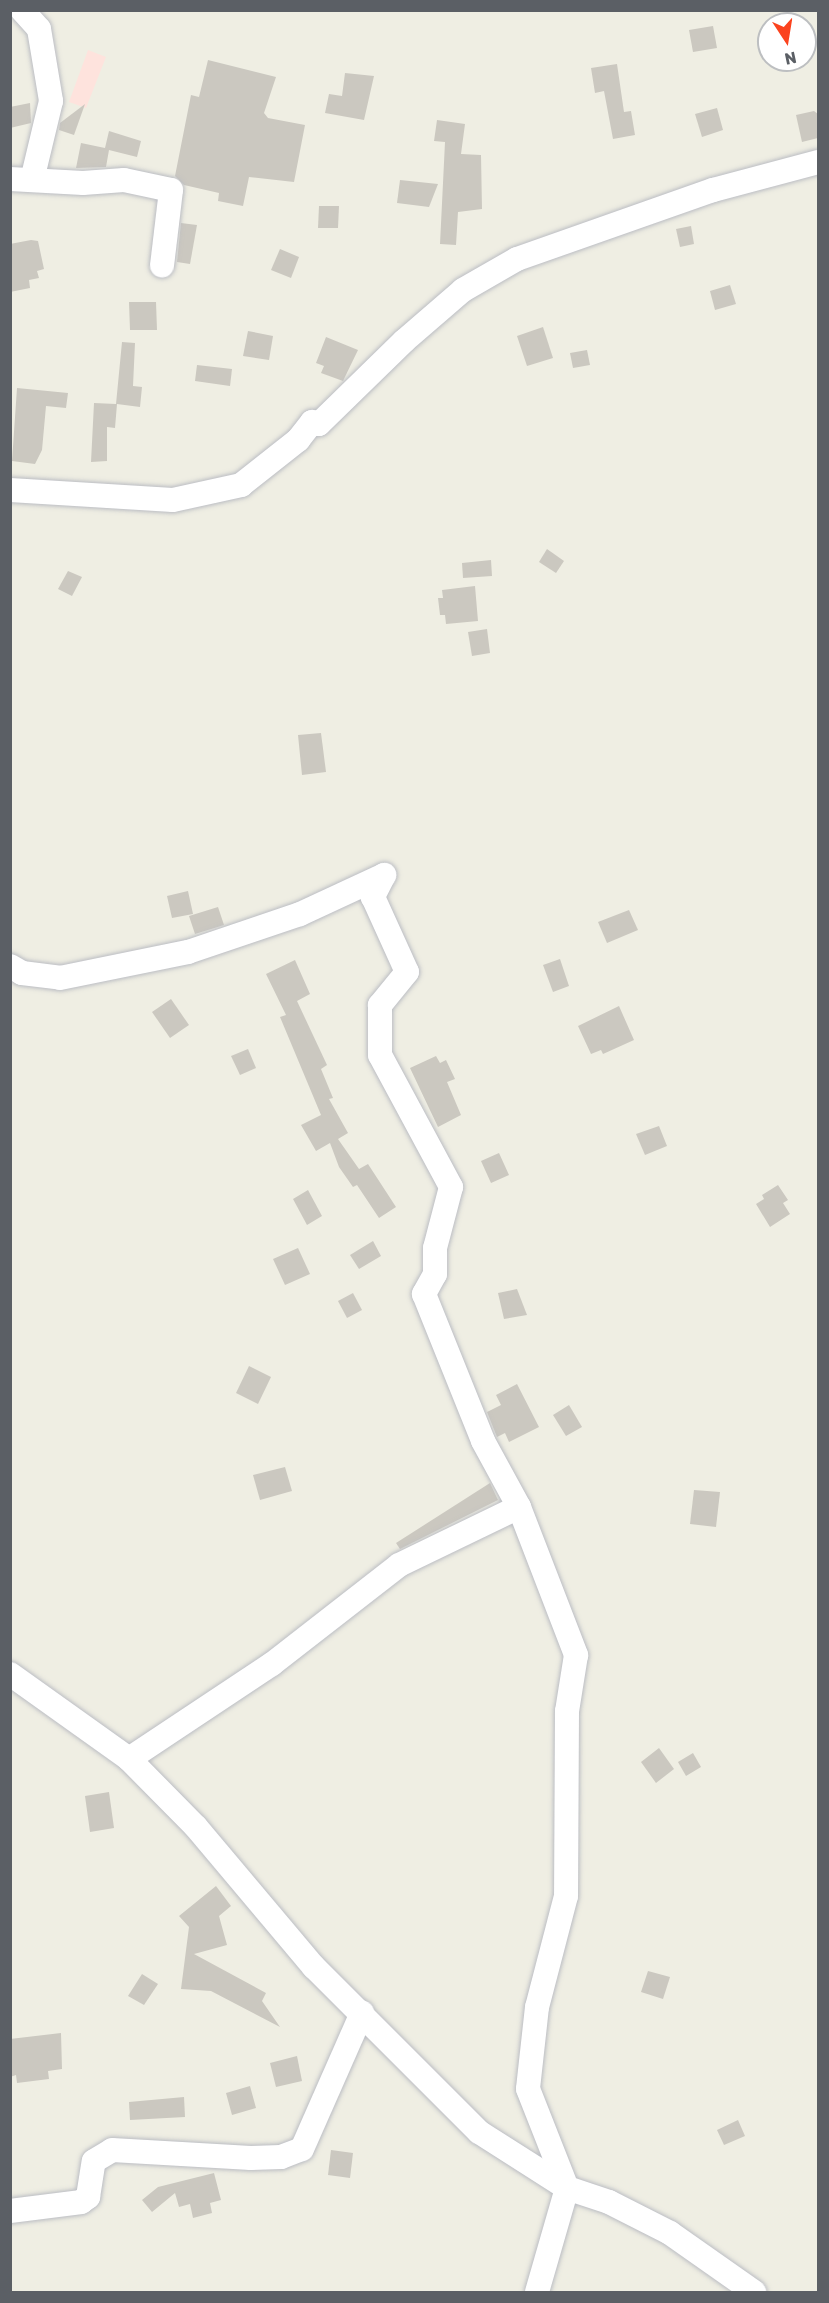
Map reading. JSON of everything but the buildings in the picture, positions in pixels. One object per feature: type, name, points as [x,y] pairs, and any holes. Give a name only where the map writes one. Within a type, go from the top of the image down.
[{"type":"street","points":[[22,10],[39,30],[51,101],[21,179],[83,183],[124,180],[171,190],[162,265]]},
{"type":"street","points":[[10,490],[173,500],[241,485],[298,440],[312,422],[319,424],[404,341],[463,290],[517,259],[713,190],[819,162]]},
{"type":"street","points":[[10,966],[22,973],[60,978],[176,954],[300,914],[384,875],[373,897],[407,972],[380,1005],[380,1055],[451,1187],[435,1248],[435,1274],[424,1294],[483,1440],[519,1507],[576,1654],[567,1711],[566,1896],[537,2007],[528,2089],[567,2188],[537,2292]]},
{"type":"street","points":[[129,1759],[272,1664],[399,1565],[519,1507]]},
{"type":"street","points":[[10,1674],[129,1759],[196,1827],[314,1967],[480,2132],[567,2188],[609,2202],[670,2233],[754,2292]]},
{"type":"street","points":[[10,2211],[81,2202],[88,2197],[94,2161],[112,2150],[251,2158],[281,2157],[302,2149],[362,2013]]},
{"type":"shaded area","points":[[88,50],[106,57],[86,108],[69,102]]}]
